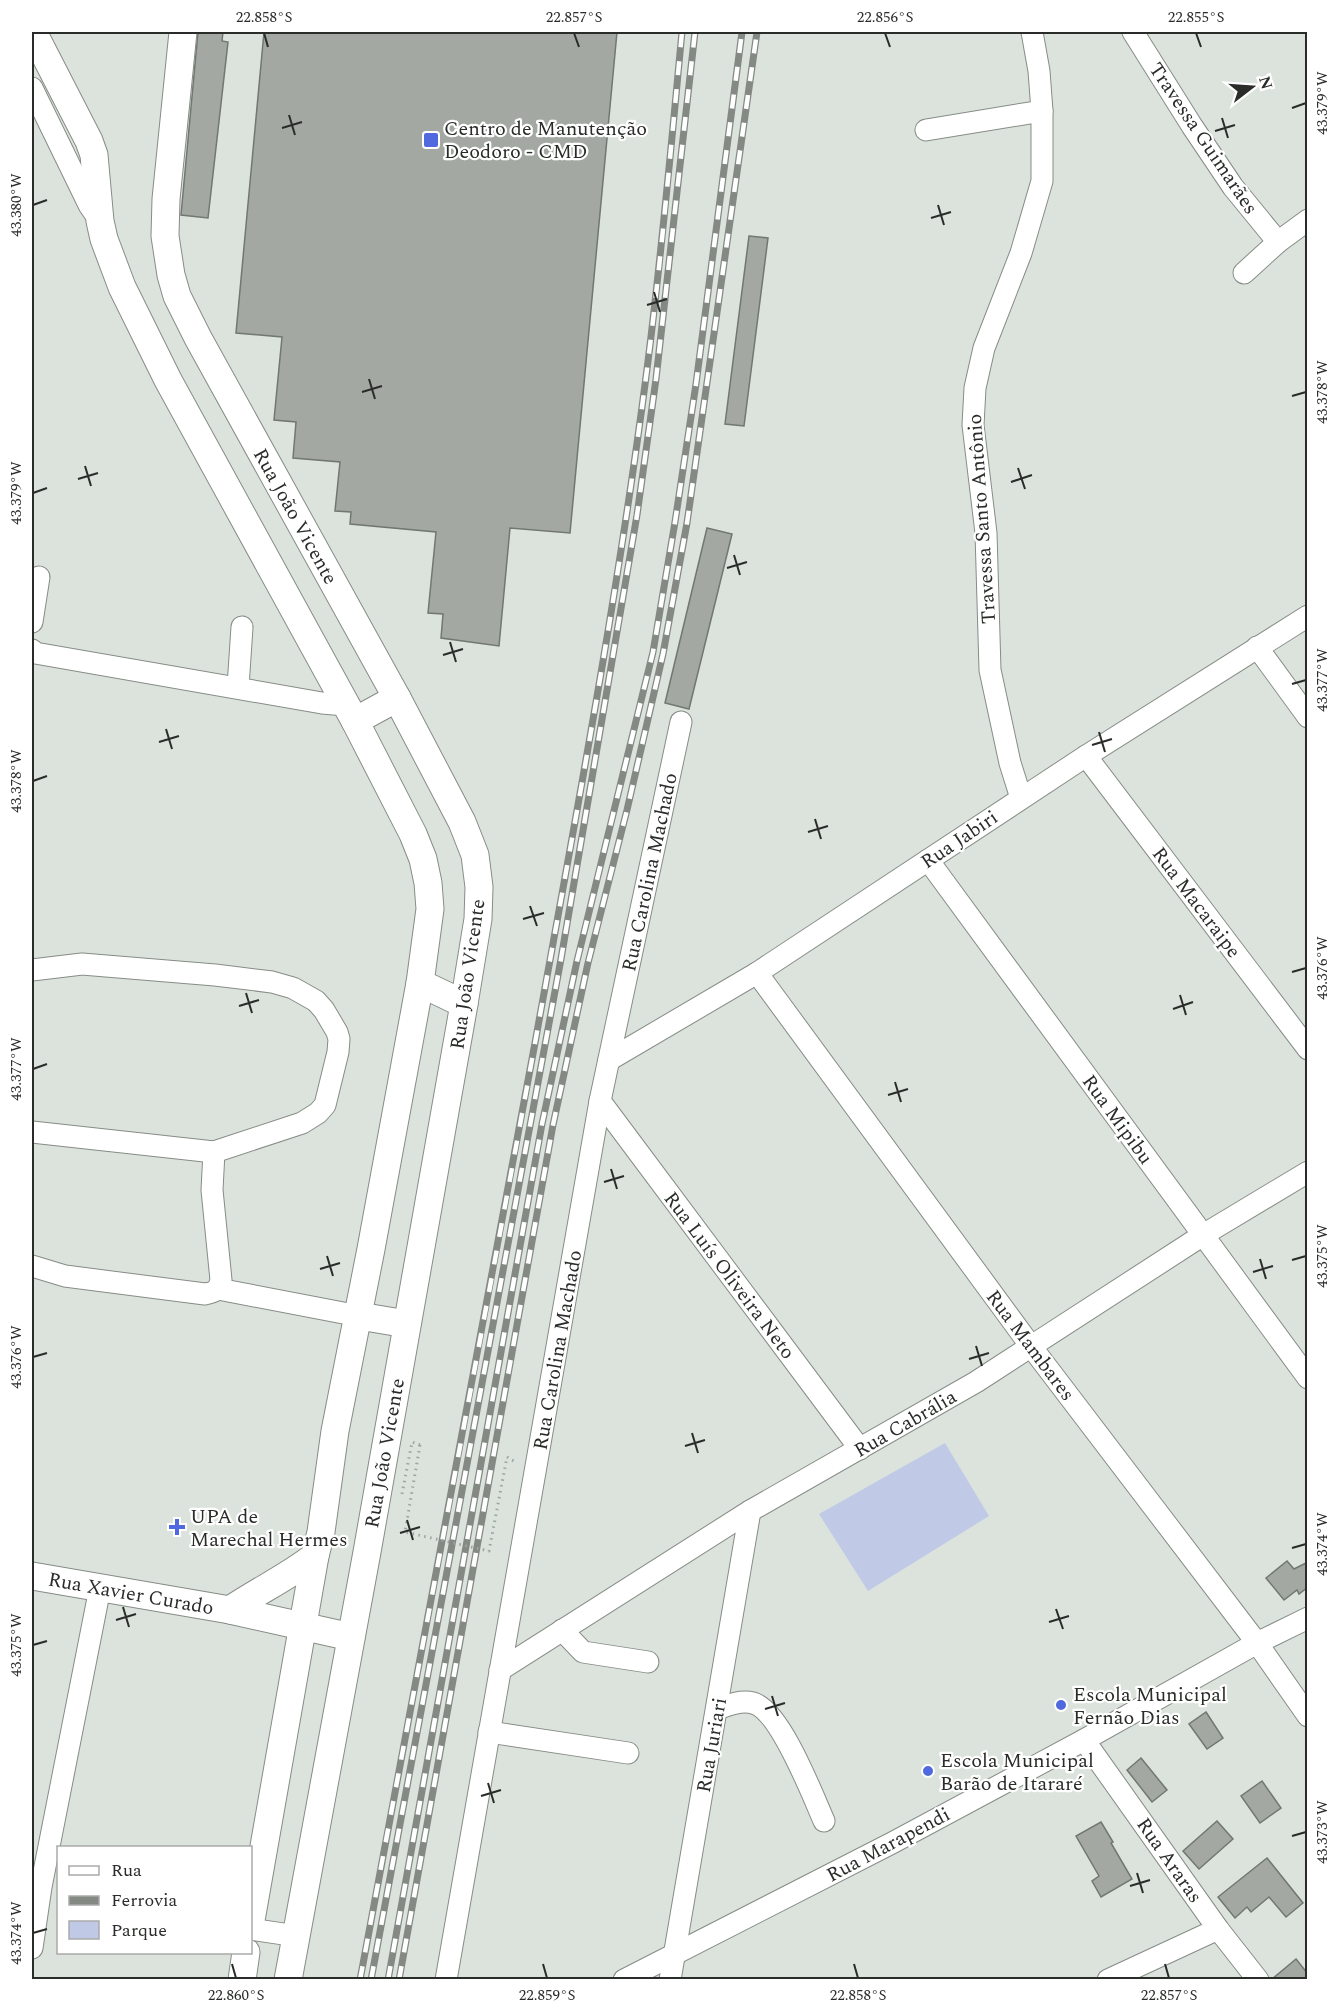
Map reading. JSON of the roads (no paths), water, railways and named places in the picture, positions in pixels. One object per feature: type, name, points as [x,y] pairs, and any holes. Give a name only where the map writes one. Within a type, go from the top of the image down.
[{"type":"main road","points":[[33,32],[89,141],[96,172],[100,221],[104,239],[115,271],[137,319],[168,380],[351,713],[413,834],[423,859],[428,883],[430,909],[420,982],[359,1316],[335,1431],[321,1532],[252,1917]]},
{"type":"main road","name":"Rua João Vicente","points":[[183,32],[165,219],[167,256],[177,296],[211,363],[397,698],[462,822],[475,855],[479,886],[478,919],[464,1004],[288,1980]]},
{"type":"main road","points":[[351,713],[397,698]]},
{"type":"main road","points":[[420,982],[464,1004]]},
{"type":"main road","points":[[359,1316],[407,1324]]},
{"type":"main road","name":"Rua Xavier Curado","points":[[230,1610],[252,1594],[292,1573],[315,1556]]},
{"type":"main road","name":"Rua Xavier Curado","points":[[32,1576],[230,1610],[351,1637]]},
{"type":"main road","points":[[242,1980],[246,1954]]},
{"type":"street","name":"Travessa Santo Antônio","points":[[1021,798],[1002,730],[990,670],[986,533],[972,425],[975,388],[984,348],[1021,253],[1042,181],[1042,111],[1039,71],[1032,32]]},
{"type":"street","name":"Travessa Guimarães","points":[[1132,32],[1233,187],[1278,242]]},
{"type":"street","points":[[32,88],[89,205],[100,221]]},
{"type":"street","points":[[926,130],[1042,111]]},
{"type":"street","points":[[1244,273],[1278,242],[1308,220]]},
{"type":"street","points":[[32,622],[39,577]]},
{"type":"street","name":"Rua Jabiri","points":[[609,1060],[757,973],[1021,798],[1308,616]]},
{"type":"street","points":[[238,687],[242,627]]},
{"type":"street","points":[[1257,648],[1308,717]]},
{"type":"street","points":[[32,650],[35,653],[322,703],[351,713]]},
{"type":"street","name":"Rua Carolina Machado","points":[[446,1980],[600,1101],[681,722]]},
{"type":"street","name":"Rua Macaraipe","points":[[1086,756],[1308,1049]]},
{"type":"street","name":"Rua Mipibu","points":[[928,860],[1308,1378]]},
{"type":"street","points":[[32,970],[82,964],[272,982],[293,988],[316,1001],[324,1010],[339,1039],[338,1052],[322,1109],[302,1123],[214,1152],[32,1132]]},
{"type":"street","name":"Rua Mambares","points":[[757,973],[1030,1345],[1257,1643],[1308,1716]]},
{"type":"street","name":"Rua Luís Oliveira Neto","points":[[600,1101],[860,1449]]},
{"type":"street","points":[[32,1266],[64,1276],[205,1294],[214,1292],[218,1289],[221,1280],[212,1190],[214,1152]]},
{"type":"street","name":"Rua Cabrália","points":[[500,1670],[750,1511],[976,1382],[1203,1235],[1308,1172]]},
{"type":"street","points":[[218,1289],[359,1316]]},
{"type":"street","name":"Rua Juriari","points":[[670,1980],[750,1511]]},
{"type":"street","points":[[32,1948],[100,1588]]},
{"type":"street","name":"Rua Marapendi","points":[[624,1980],[892,1843],[1084,1740],[1257,1643],[1308,1618]]},
{"type":"street","points":[[562,1630],[583,1652],[648,1662]]},
{"type":"street","points":[[717,1708],[737,1703],[754,1703],[767,1711],[780,1728],[824,1821]]},
{"type":"street","points":[[489,1732],[628,1753]]},
{"type":"street","name":"Rua Araras","points":[[1084,1740],[1218,1929],[1258,1980]]},
{"type":"street","points":[[252,1928],[297,1936]]},
{"type":"street","points":[[1107,1980],[1218,1929]]},
{"type":"railway","points":[[360,1980],[513,1160],[609,627],[635,461],[651,334],[682,32]]},
{"type":"railway","points":[[371,1980],[561,959],[637,515],[656,379],[695,32]]},
{"type":"railway","points":[[388,1980],[542,1124],[577,961],[653,652],[696,384],[742,32]]},
{"type":"railway","points":[[399,1980],[553,1125],[588,963],[627,810],[663,654],[687,523],[757,32]]},
{"type":"place","name":"Centro de Manutenção Deodoro - CMD","points":[[431,140]]},
{"type":"place","name":"UPA de Marechal Hermes","points":[[177,1527]]},
{"type":"place","name":"Escola Municipal Fernão Dias","points":[[1061,1705]]},
{"type":"place","name":"Escola Municipal Barão de Itararé","points":[[928,1771]]}]
